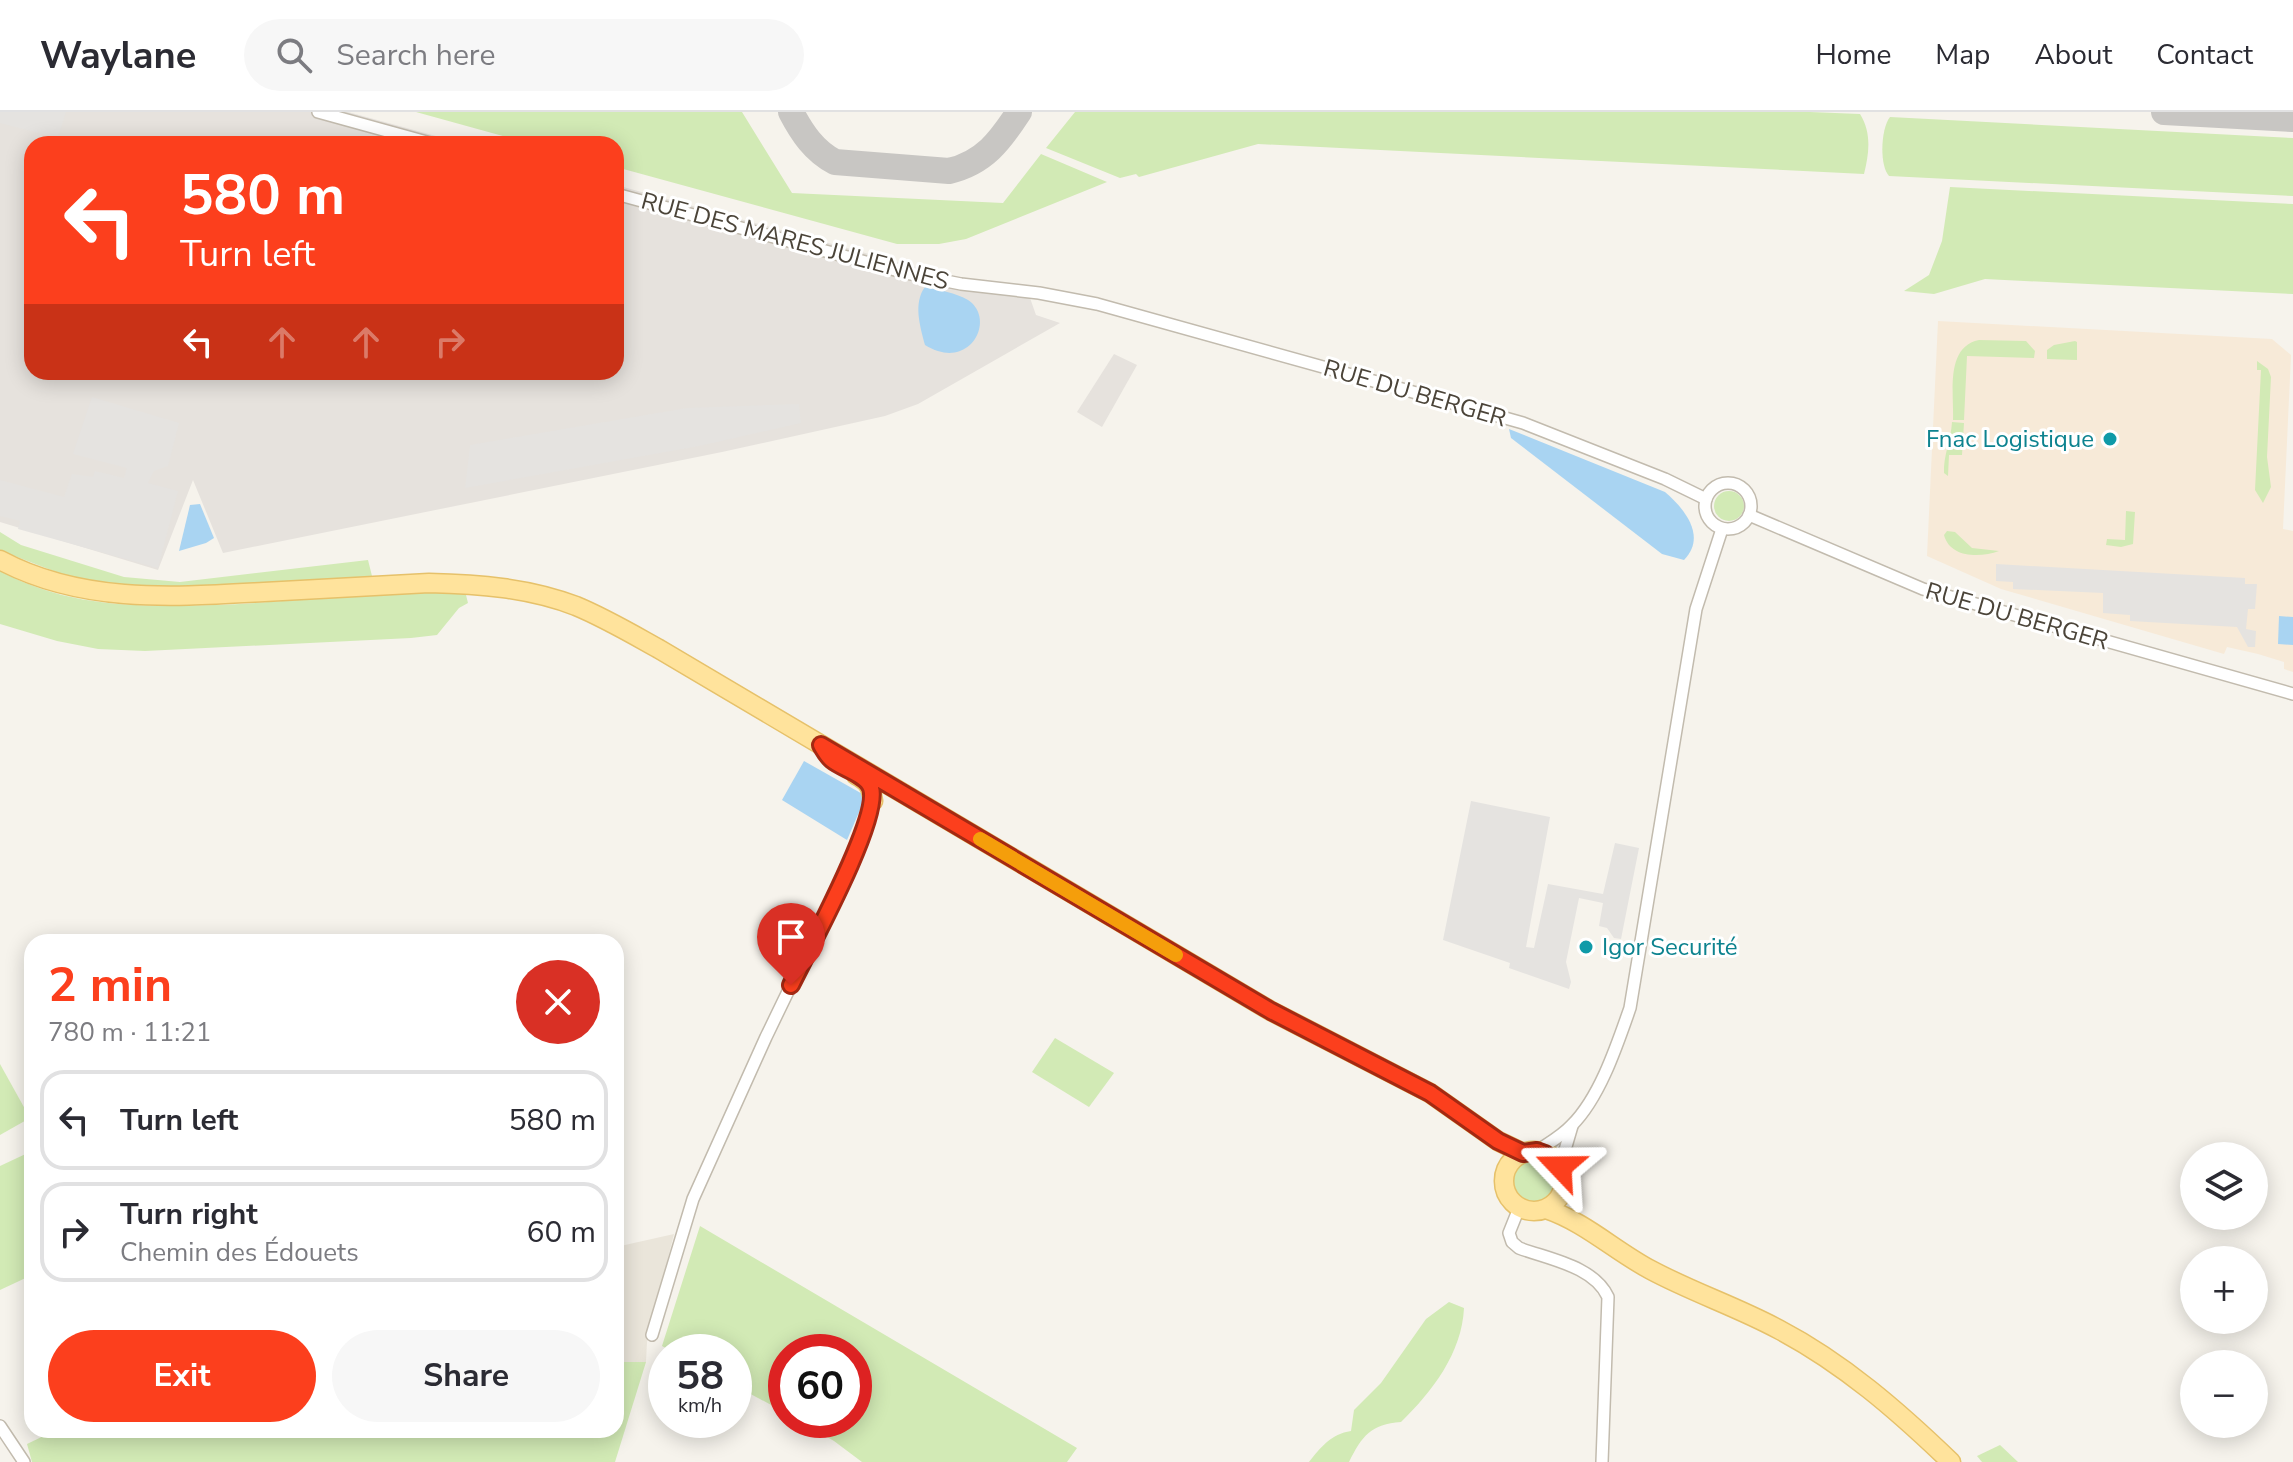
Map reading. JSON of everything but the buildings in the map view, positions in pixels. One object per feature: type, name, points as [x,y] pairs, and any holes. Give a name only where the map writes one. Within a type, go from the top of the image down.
[{"type":"main road","points":[[0,560],[49,580],[132,596],[177,597],[429,583],[488,585],[545,596],[577,607],[616,625],[1271,1011],[1400,1076],[1458,1111],[1498,1141],[1550,1156],[1560,1167],[1563,1186],[1579,1212],[1622,1251]]},
{"type":"main road","points":[[821,745],[830,758],[867,782],[873,801]]},
{"type":"main road","points":[[873,801],[882,791],[927,816],[934,818],[940,815]]},
{"type":"main road","points":[[1458,1111],[1489,1144],[1505,1174],[1507,1195],[1519,1208],[1528,1211],[1546,1209],[1572,1220],[1649,1269],[1779,1329],[1877,1394],[1951,1462]]},
{"type":"main road","points":[[1505,1174],[1513,1159],[1530,1152]]},
{"type":"main road","points":[[1546,1209],[1557,1200],[1563,1186]]},
{"type":"street","points":[[318,112],[405,136]]},
{"type":"street","name":"RUE DES MARES JULIENNES","points":[[624,196],[914,275],[1039,293],[1097,304],[1162,322]]},
{"type":"street","name":"RUE DU BERGER","points":[[1162,322],[1523,423],[1665,479],[1706,499]]},
{"type":"street","points":[[1719,485],[1737,485],[1749,498],[1749,515],[1737,528],[1722,529],[1706,515],[1706,499],[1719,485]]},
{"type":"street","name":"RUE DU BERGER","points":[[1749,515],[1923,589],[2293,694]]},
{"type":"street","points":[[1560,1167],[1573,1125],[1610,1061],[1630,1008],[1696,609],[1722,529]]},
{"type":"street","points":[[652,1334],[693,1199],[766,1037],[854,855],[873,801]]},
{"type":"street","points":[[1530,1152],[1573,1125]]},
{"type":"street","points":[[1519,1208],[1509,1233],[1512,1242],[1519,1248],[1586,1273],[1603,1287],[1608,1297],[1602,1462]]},
{"type":"street","points":[[0,1426],[5,1442],[24,1462]]},
{"type":"shaded area","points":[[0,112],[348,112],[436,136],[24,136],[24,380],[624,380],[624,187],[1030,298],[1036,315],[1060,323],[918,404],[885,416],[223,553],[193,480],[158,570],[0,522]]},
{"type":"shaded area","points":[[0,112],[66,112],[59,136],[0,123]]},
{"type":"shaded area","points":[[1938,321],[2272,339],[2291,355],[2283,529],[2293,531],[2293,672],[2284,669],[2284,662],[2258,654],[2227,647],[2224,654],[2001,589],[1927,556]]},
{"type":"shaded area","points":[[1114,354],[1137,365],[1102,427],[1077,412]]},
{"type":"shaded area","points":[[92,397],[179,423],[168,466],[154,471],[148,483],[178,491],[158,568],[18,529],[20,521],[0,516],[0,480],[64,497],[72,474],[93,477],[95,471],[124,478],[127,468],[73,454]]},
{"type":"shaded area","points":[[799,404],[801,423],[699,446],[465,488],[470,445],[687,408]]},
{"type":"shaded area","points":[[1996,564],[2245,578],[2245,584],[2257,584],[2255,609],[2248,609],[2246,629],[2256,631],[2255,647],[2248,647],[2237,627],[2130,621],[2130,615],[2103,613],[2103,593],[2013,589],[2013,582],[1996,581]]},
{"type":"shaded area","points":[[1471,801],[1550,817],[1526,947],[1534,948],[1548,884],[1603,894],[1615,843],[1639,848],[1621,939],[1614,938],[1607,928],[1599,926],[1603,903],[1579,898],[1566,962],[1571,982],[1569,989],[1509,968],[1510,963],[1443,940]]},
{"type":"shaded area","points":[[674,1234],[648,1334],[646,1362],[624,1362],[624,1245]]},
{"type":"green space","points":[[416,112],[742,112],[792,193],[1003,203],[1041,154],[1107,182],[966,239],[939,244],[897,244],[624,169],[624,136],[503,136]]},
{"type":"green space","points":[[1075,112],[1860,114],[1868,136],[1868,151],[1864,174],[1258,144],[1139,177],[1136,174],[1120,178],[1046,148]]},
{"type":"green space","points":[[1890,117],[2293,138],[2293,196],[1889,176],[1882,146]]},
{"type":"green space","points":[[1950,187],[2293,204],[2293,294],[1985,279],[1934,294],[1904,291],[1929,275],[1942,241]]},
{"type":"green space","points":[[1979,340],[2026,341],[2035,351],[2034,358],[1967,356],[1964,420],[1953,420],[1956,361],[1968,344]]},
{"type":"green space","points":[[2075,341],[2077,360],[2047,359],[2047,350],[2054,345]]},
{"type":"green space","points":[[2257,361],[2268,369],[2271,377],[2267,457],[2271,487],[2263,503],[2255,490],[2261,370],[2257,370]]},
{"type":"green space","points":[[1952,422],[1964,423],[1962,455],[1949,455],[1948,476],[1944,473],[1944,467]]},
{"type":"green space","points":[[1729,491],[1740,495],[1744,506],[1740,517],[1729,521],[1718,517],[1714,506],[1718,495]]},
{"type":"green space","points":[[2126,511],[2135,512],[2133,544],[2121,547],[2106,545],[2107,539],[2125,540]]},
{"type":"green space","points":[[1947,531],[1955,532],[1972,548],[1999,551],[1983,555],[1959,552],[1947,543],[1944,535]]},
{"type":"green space","points":[[0,532],[21,545],[124,577],[180,582],[368,560],[373,580],[135,591],[90,585],[0,550]]},
{"type":"green space","points":[[0,571],[26,583],[78,599],[132,605],[215,605],[403,592],[465,591],[468,603],[459,608],[437,635],[145,651],[98,649],[0,624]]},
{"type":"green space","points":[[1055,1038],[1114,1073],[1089,1107],[1032,1072]]},
{"type":"green space","points":[[0,1064],[24,1107],[24,1121],[0,1135]]},
{"type":"green space","points":[[24,1155],[24,1279],[0,1290],[0,1166]]},
{"type":"green space","points":[[1534,1158],[1551,1165],[1558,1182],[1551,1199],[1534,1206],[1517,1199],[1510,1182],[1517,1165]]},
{"type":"green space","points":[[700,1226],[1077,1448],[1067,1462],[862,1462],[829,1438],[872,1438],[872,1334],[768,1334],[768,1403],[752,1395],[752,1334],[666,1334]]},
{"type":"green space","points":[[1449,1302],[1464,1308],[1458,1341],[1443,1371],[1424,1398],[1401,1422],[1382,1425],[1369,1433],[1349,1462],[1309,1462],[1332,1438],[1351,1431],[1354,1410],[1381,1383],[1426,1319]]},
{"type":"green space","points":[[624,1362],[646,1362],[624,1433]]},
{"type":"green space","points":[[39,1438],[622,1438],[615,1462],[32,1462],[27,1444]]},
{"type":"green space","points":[[2000,1445],[2018,1462],[1982,1462],[1977,1456]]},
{"type":"water","points":[[925,287],[968,300],[976,309],[980,319],[979,330],[966,348],[941,352],[925,345],[918,307]]},
{"type":"water","points":[[1509,429],[1665,492],[1691,524],[1694,542],[1691,551],[1684,560],[1662,554],[1511,438]]},
{"type":"water","points":[[200,504],[214,538],[179,551],[190,505]]},
{"type":"water","points":[[2279,616],[2293,617],[2293,645],[2278,644]]},
{"type":"water","points":[[804,761],[866,796],[847,840],[782,800]]},
{"type":"taxiway","points":[[791,112],[809,141],[835,162],[949,171],[982,156],[1019,112]]},
{"type":"taxiway","points":[[2164,112],[2293,119]]},
{"type":"slow traffic","points":[[980,839],[1176,955]]},
{"type":"place","name":"Fnac Logistique","points":[[2110,439]]},
{"type":"place","name":"Igor Securité","points":[[1586,947]]},
{"type":"route","points":[[791,985],[854,855],[873,801],[867,782],[830,758],[821,745],[1271,1011],[1430,1093],[1498,1141],[1523,1153],[1537,1151],[1545,1154],[1560,1167]]}]
